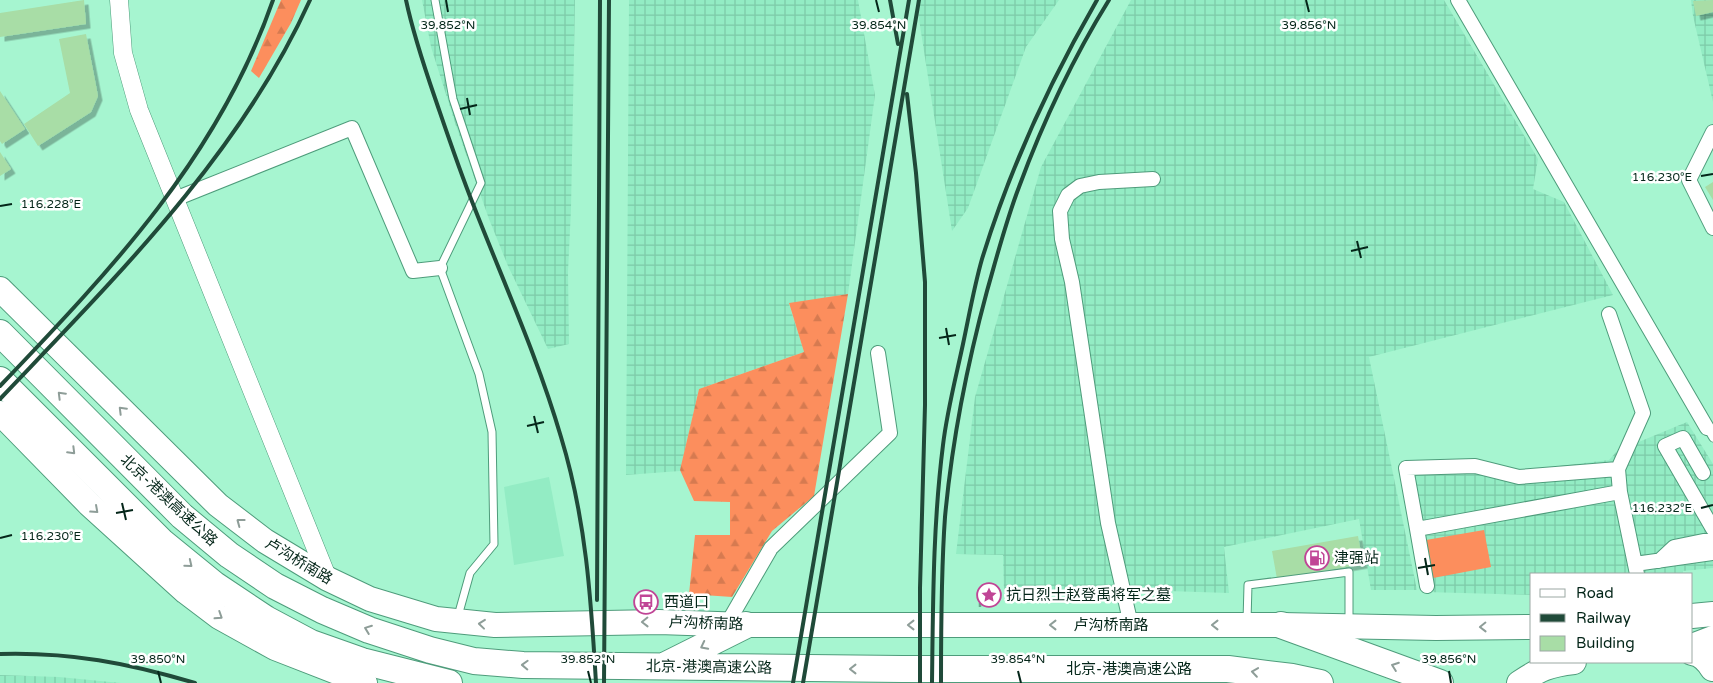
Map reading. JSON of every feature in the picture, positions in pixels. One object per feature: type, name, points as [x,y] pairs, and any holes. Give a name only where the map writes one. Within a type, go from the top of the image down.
[{"type":"highway","name":"卢沟桥南路","points":[[0,289],[218,505],[265,541],[328,579],[370,599],[436,619],[495,625],[659,622],[736,624],[1281,625],[1436,628],[1530,626]]},
{"type":"highway","name":"北京-港澳高速公路","points":[[0,333],[182,516],[230,555],[275,586],[322,610],[368,630],[430,650],[474,661],[523,665],[902,669],[1228,669],[1320,683]]},
{"type":"highway","points":[[0,380],[161,541],[215,585],[266,619],[363,672],[449,683]]},
{"type":"highway","points":[[0,413],[89,504],[186,592],[220,617],[275,648],[398,683]]},
{"type":"highway","points":[[1693,616],[1713,614]]},
{"type":"highway","points":[[662,667],[736,624]]},
{"type":"highway","points":[[1281,625],[1440,683]]},
{"type":"highway","points":[[1693,635],[1713,629]]},
{"type":"highway","points":[[1693,646],[1713,638]]},
{"type":"highway","points":[[1693,652],[1698,653],[1709,661],[1713,668]]},
{"type":"highway","points":[[1502,683],[1530,662]]},
{"type":"highway","points":[[1519,683],[1539,670],[1553,664],[1564,663]]},
{"type":"street","points":[[119,0],[124,53],[137,101],[328,579]]},
{"type":"street","points":[[1458,0],[1711,433]]},
{"type":"street","points":[[175,199],[352,128],[413,271],[440,268]]},
{"type":"street","points":[[1713,132],[1689,180],[1713,228]]},
{"type":"street","points":[[1131,625],[1108,523],[1072,282],[1062,239],[1060,212],[1068,196],[1080,186],[1099,182],[1153,179]]},
{"type":"street","points":[[1609,314],[1642,413],[1618,468],[1620,492],[1636,569],[1659,561],[1713,553]]},
{"type":"street","points":[[736,624],[770,548],[890,433],[878,353]]},
{"type":"street","points":[[1703,473],[1683,438],[1664,446],[1713,529]]},
{"type":"street","points":[[1427,586],[1406,468],[1474,466],[1519,477],[1618,468]]},
{"type":"street","points":[[1417,529],[1620,492]]},
{"type":"street","points":[[1659,561],[1674,547],[1713,539]]},
{"type":"lane","points":[[435,0],[453,99],[481,184],[440,268],[479,374],[492,432],[494,544],[470,574],[456,622]]},
{"type":"lane","points":[[1248,625],[1248,585],[1349,572],[1349,626]]},
{"type":"path","points":[[980,609],[980,595],[995,596],[995,609]]},
{"type":"shaded area","points":[[422,0],[575,0],[568,272],[569,344],[548,349],[508,266],[456,126],[431,47]]},
{"type":"shaded area","points":[[629,0],[858,0],[875,95],[848,294],[789,304],[804,352],[699,389],[680,471],[626,475]]},
{"type":"shaded area","points":[[916,0],[1059,0],[1026,47],[968,208],[952,231]]},
{"type":"shaded area","points":[[1131,0],[1444,0],[1538,159],[1533,189],[1564,202],[1613,295],[1369,357],[1417,590],[1371,590],[1359,519],[1224,547],[1229,593],[1137,590],[1004,592],[1003,555],[956,554],[975,397],[1041,167]]},
{"type":"shaded area","points":[[1691,0],[1713,0],[1713,102],[1693,16]]},
{"type":"shaded area","points":[[1687,422],[1713,464],[1713,568],[1683,571],[1683,573],[1530,573],[1530,595],[1425,592],[1408,463],[1474,459],[1509,469],[1526,470],[1609,460],[1617,451]]},
{"type":"shaded area","points":[[549,477],[564,556],[514,565],[504,487]]},
{"type":"shaded area","points":[[0,675],[59,677],[121,683],[0,683]]},
{"type":"green space","points":[[281,0],[301,0],[291,23],[259,78],[251,71]]},
{"type":"green space","points":[[848,294],[814,496],[772,531],[732,597],[689,594],[695,535],[730,535],[730,502],[694,501],[680,470],[699,389],[804,352],[789,303]]},
{"type":"green space","points":[[1484,530],[1491,567],[1433,578],[1426,540]]},
{"type":"building","points":[[84,0],[86,24],[0,37],[0,13]]},
{"type":"building","points":[[1713,0],[1713,12],[1696,16],[1693,1]]},
{"type":"building","points":[[86,34],[98,96],[91,112],[38,146],[24,124],[70,93],[59,39]]},
{"type":"building","points":[[0,91],[25,129],[2,144],[0,141]]},
{"type":"building","points":[[0,152],[11,169],[0,176]]},
{"type":"building","points":[[1713,182],[1713,200],[1705,187]]},
{"type":"building","name":"津强站","points":[[1358,536],[1363,564],[1277,579],[1272,551]]},
{"type":"railway","points":[[0,386],[121,254],[158,208],[192,160],[223,110],[250,57],[273,0]]},
{"type":"railway","points":[[0,399],[130,260],[172,212],[211,162],[248,111],[281,57],[310,0]]},
{"type":"railway","points":[[406,0],[419,49],[453,151],[531,349],[561,437],[582,528],[592,620],[596,683]]},
{"type":"railway","points":[[597,600],[600,0]]},
{"type":"railway","points":[[604,683],[609,0]]},
{"type":"railway","points":[[890,0],[898,44]]},
{"type":"railway","points":[[793,683],[909,0]]},
{"type":"railway","points":[[803,683],[919,0]]},
{"type":"railway","points":[[932,683],[934,564],[937,504],[943,445],[976,280],[993,225],[1018,159],[1047,94],[1097,0]]},
{"type":"railway","points":[[941,683],[945,517],[961,403],[980,319],[1006,226],[1028,163],[1071,68],[1109,0]]},
{"type":"railway","points":[[907,94],[925,282],[925,405],[920,588],[920,683]]},
{"type":"railway","points":[[0,654],[51,655],[99,660],[195,683]]},
{"type":"place","name":"津强站","points":[[1317,558]]},
{"type":"place","name":"抗日烈士赵登禹将军之墓","points":[[989,595]]},
{"type":"place","name":"西道口","points":[[646,602]]}]
